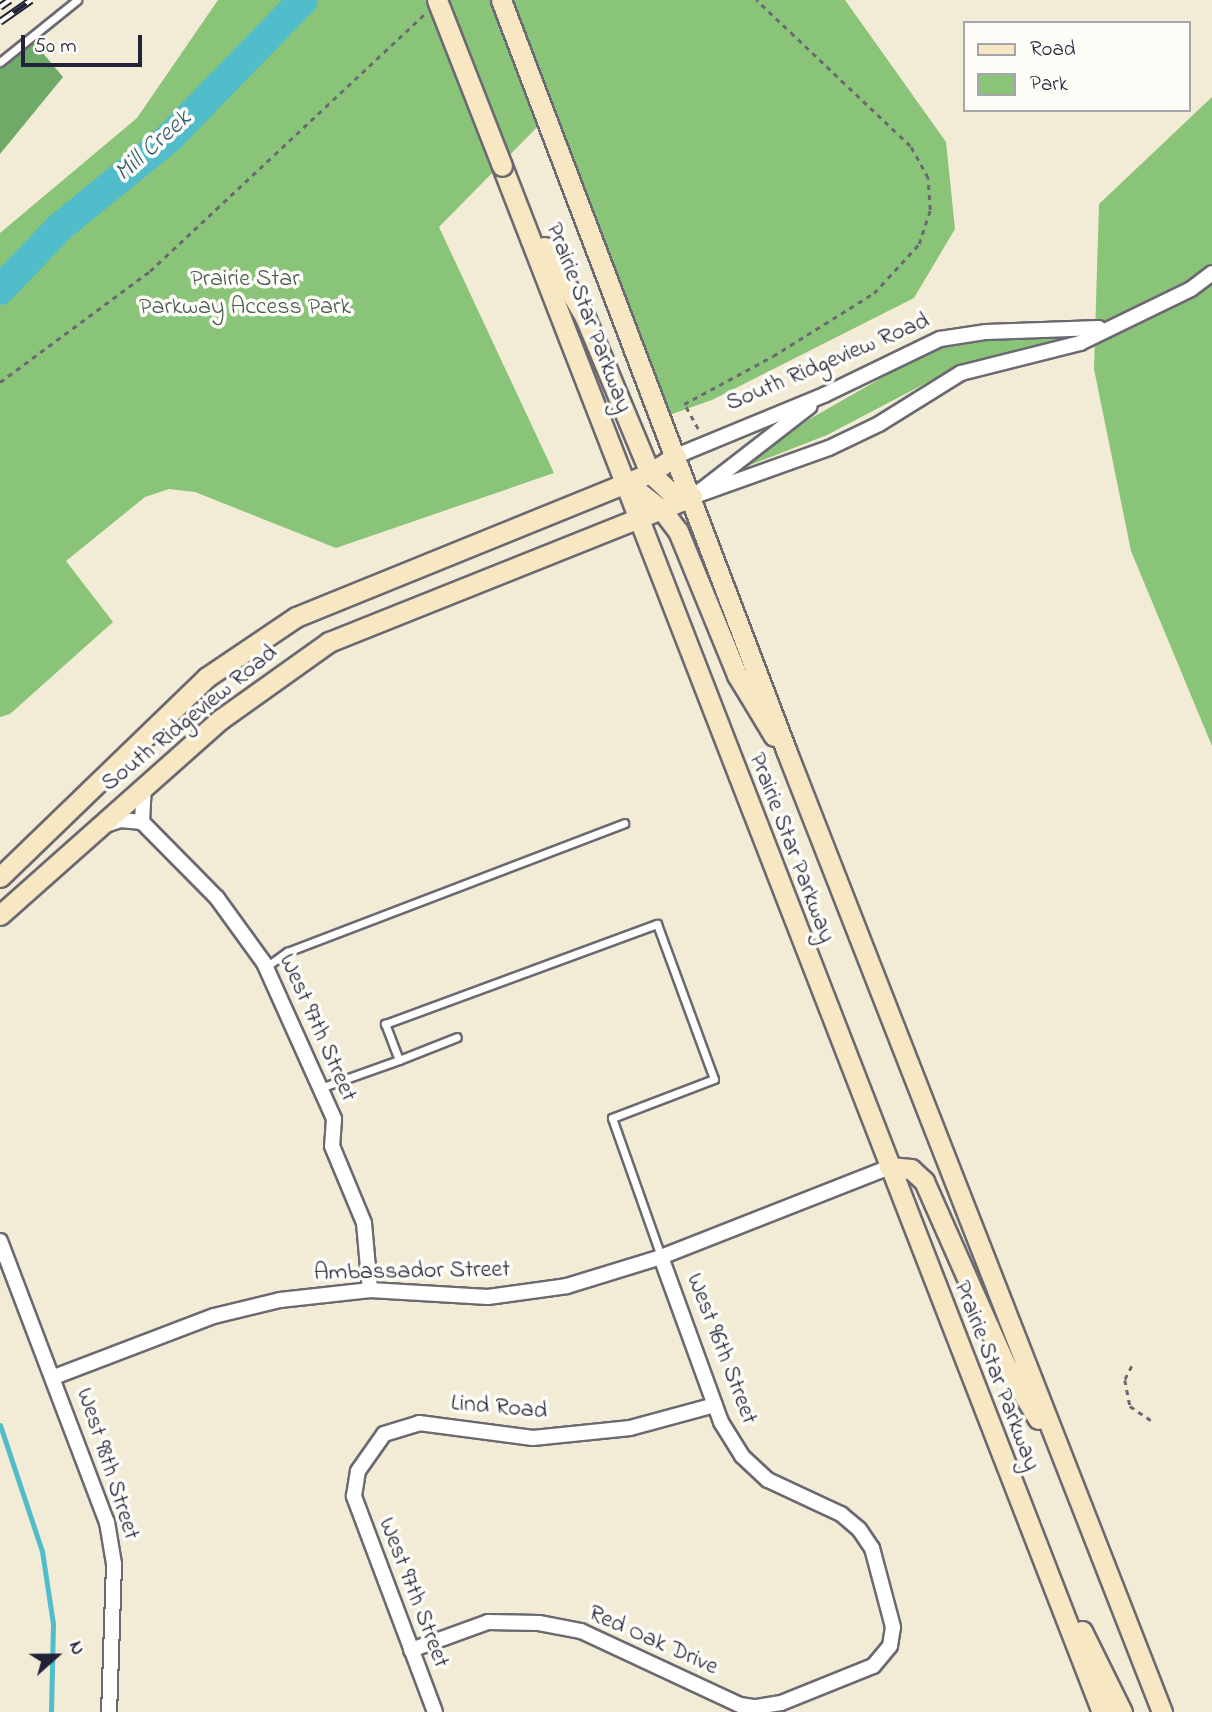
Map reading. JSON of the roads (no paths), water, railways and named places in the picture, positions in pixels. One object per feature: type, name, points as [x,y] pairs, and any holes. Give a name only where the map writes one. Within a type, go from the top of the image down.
[{"type":"main road","name":"Prairie Star Parkway","points":[[501,0],[786,750],[1162,1712]]},
{"type":"main road","name":"Prairie Star Parkway","points":[[434,5],[524,222],[1102,1712]]},
{"type":"main road","points":[[524,222],[585,317],[650,472],[668,490],[692,497]]},
{"type":"main road","name":"South Ridgeview Road","points":[[0,877],[207,677],[267,635],[354,590],[650,472],[676,456]]},
{"type":"main road","points":[[625,482],[667,517],[737,675],[762,721],[786,750]]},
{"type":"main road","name":"South Ridgeview Road","points":[[0,915],[221,719],[329,642],[640,519],[667,517],[692,497]]},
{"type":"main road","points":[[659,568],[667,517]]},
{"type":"main road","points":[[889,1167],[911,1169],[924,1181],[1005,1364],[1034,1415],[1052,1431]]},
{"type":"main road","points":[[1022,1511],[1122,1712]]},
{"type":"street","points":[[1118,324],[1191,289],[1212,273]]},
{"type":"street","name":"South Ridgeview Road","points":[[676,456],[824,395],[940,339],[986,332],[1082,331],[1118,324]]},
{"type":"street","name":"South Ridgeview Road","points":[[692,497],[829,448],[879,424],[961,373],[1080,343],[1118,324]]},
{"type":"street","points":[[692,497],[824,395]]},
{"type":"street","points":[[96,829],[120,820],[142,822],[144,786]]},
{"type":"street","name":"West 97th Street","points":[[142,822],[217,898],[266,967],[323,1087],[334,1119],[332,1146],[364,1223],[370,1290]]},
{"type":"street","name":"Ambassador Street","points":[[54,1377],[225,1313],[317,1293],[370,1290],[488,1297],[567,1286],[661,1257],[889,1167]]},
{"type":"street","name":"West 98th Street","points":[[0,1241],[6,1273],[54,1377],[111,1544],[109,1712]]},
{"type":"street","name":"West 96th Street","points":[[661,1257],[715,1405],[742,1456],[768,1480],[841,1514],[859,1529],[872,1548],[893,1627],[890,1646],[873,1665],[781,1703],[755,1709]]},
{"type":"street","name":"Lind Road","points":[[369,1450],[384,1434],[419,1423],[533,1438],[630,1428],[715,1405]]},
{"type":"street","name":"West 97th Street","points":[[369,1450],[358,1471],[354,1496],[435,1712]]},
{"type":"street","name":"Red Oak Drive","points":[[411,1650],[488,1622],[539,1623],[581,1631],[740,1705],[755,1709]]},
{"type":"lane","points":[[0,62],[76,0]]},
{"type":"lane","points":[[266,967],[286,952],[624,823]]},
{"type":"lane","points":[[399,1059],[385,1024],[657,924],[714,1079],[612,1118],[661,1257]]},
{"type":"lane","points":[[323,1087],[457,1037]]},
{"type":"waterway","name":"Mill Creek","points":[[0,290],[60,227],[169,138],[303,0]]},
{"type":"waterway","points":[[0,1425],[42,1551],[53,1624],[51,1712]]},
{"type":"railway","points":[[0,7],[10,0]]},
{"type":"railway","points":[[0,22],[31,0]]},
{"type":"park label","name":"Prairie Star Parkway Access Park","points":[[245,294]]}]
